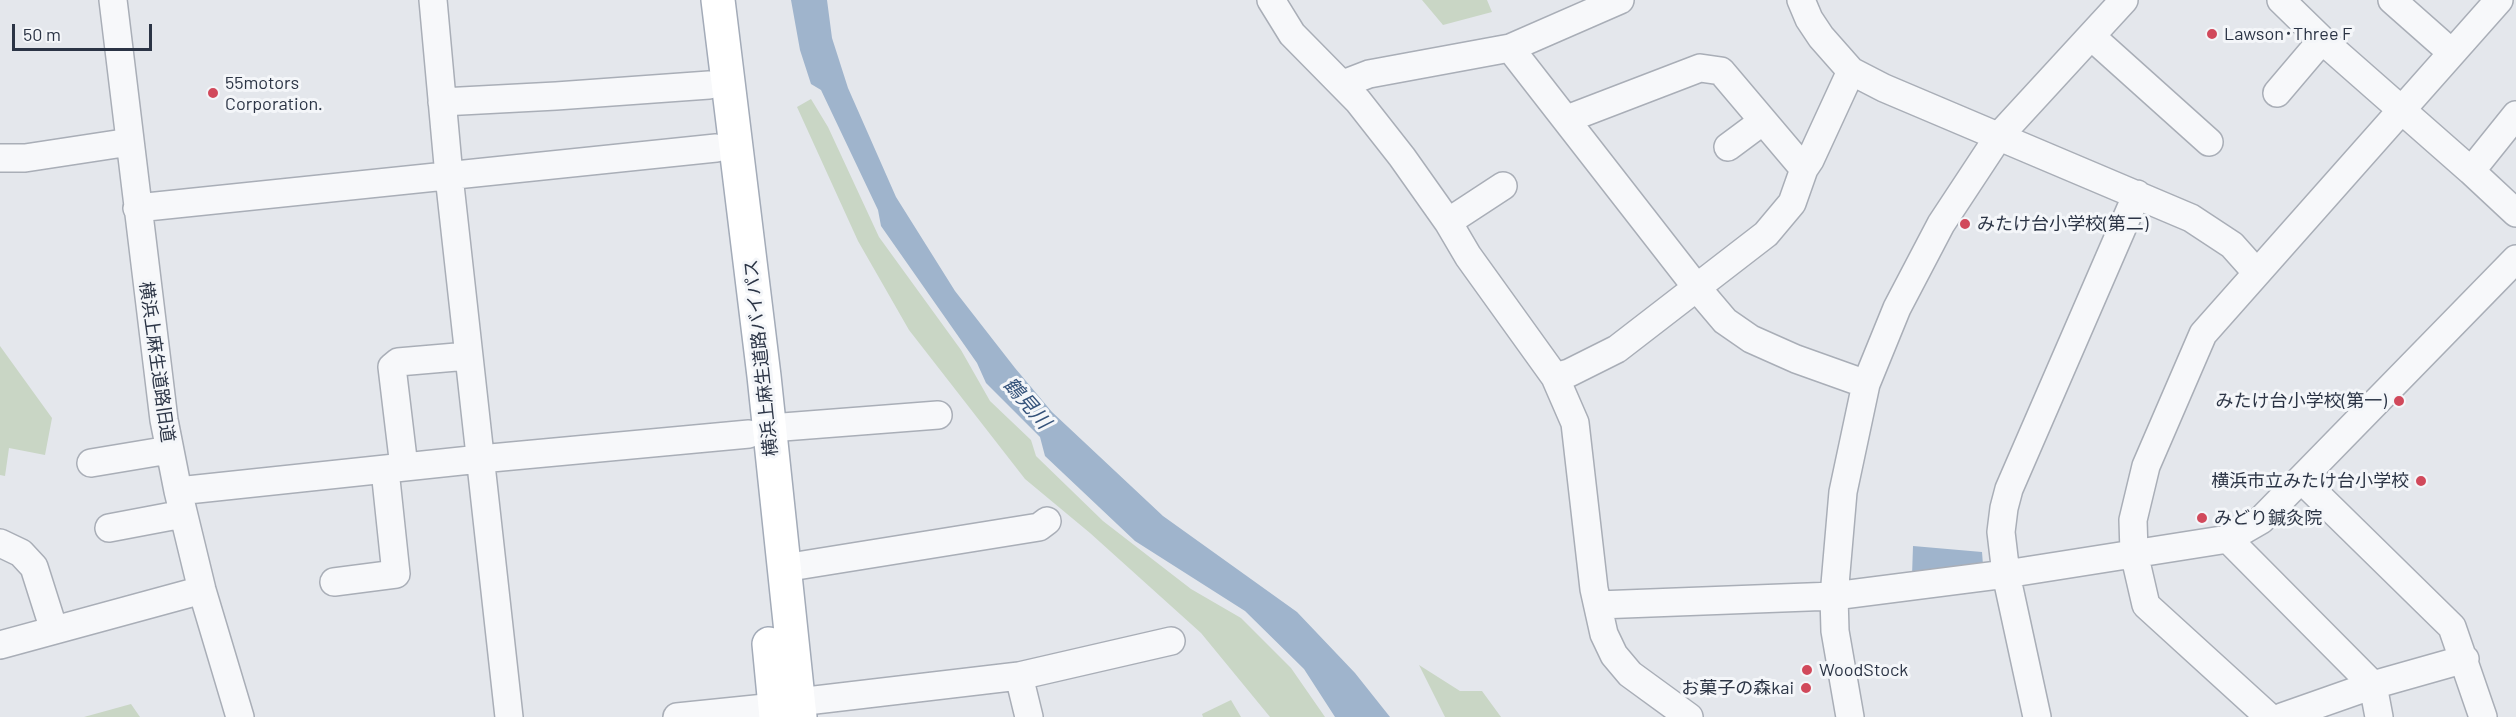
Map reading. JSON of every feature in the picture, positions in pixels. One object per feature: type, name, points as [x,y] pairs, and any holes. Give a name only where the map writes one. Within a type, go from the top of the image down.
[{"type":"main road","name":"横浜上麻生道路バイパス","points":[[697,0],[716,148],[759,431],[784,568],[787,711]]},
{"type":"main road","name":"横浜上麻生道路バイパス","points":[[718,0],[787,711]]},
{"type":"street","name":"横浜上麻生道路旧道","points":[[113,0],[137,208],[169,450],[202,590],[240,717]]},
{"type":"street","points":[[433,0],[468,356],[509,717]]},
{"type":"street","points":[[1271,0],[1292,34],[1343,84],[1402,157],[1448,222],[1468,256],[1555,377],[1575,423],[1598,605],[1604,634],[1614,655],[1630,674],[1689,717]]},
{"type":"street","points":[[1343,84],[1369,74],[1510,48],[1620,0]]},
{"type":"street","points":[[1801,0],[1809,19],[1821,37],[1851,70],[1884,88],[2192,218],[2232,245],[2257,273]]},
{"type":"street","points":[[1850,717],[1835,631],[1834,596],[1843,492],[1866,384],[1897,308],[1941,224],[1999,136],[2124,0]]},
{"type":"street","points":[[2282,0],[2322,40],[2516,213]]},
{"type":"street","points":[[2392,0],[2452,53]]},
{"type":"street","points":[[2269,717],[2146,605],[2134,554],[2133,520],[2146,466],[2204,334],[2499,0]]},
{"type":"street","points":[[2092,37],[2209,142]]},
{"type":"street","points":[[2277,93],[2322,40]]},
{"type":"street","points":[[1510,48],[1725,321],[1751,339],[1796,359],[1866,384]]},
{"type":"street","points":[[1567,119],[1700,68],[1720,71],[1804,169]]},
{"type":"street","points":[[1555,377],[1569,373],[1617,349],[1766,234],[1792,203],[1804,169],[1851,70]]},
{"type":"street","points":[[442,102],[709,85]]},
{"type":"street","points":[[2471,171],[2516,116]]},
{"type":"street","points":[[1728,147],[1763,121]]},
{"type":"street","points":[[0,158],[25,158],[130,142]]},
{"type":"street","points":[[137,208],[716,148]]},
{"type":"street","points":[[1448,222],[1503,186]]},
{"type":"street","points":[[2037,717],[2006,574],[2001,532],[2009,489],[2137,194]]},
{"type":"street","points":[[1598,605],[1834,596],[2006,574],[2228,539],[2261,520],[2516,260]]},
{"type":"street","points":[[334,582],[396,574],[392,367],[398,362],[468,356]]},
{"type":"street","points":[[109,528],[180,503],[394,468],[938,415]]},
{"type":"street","points":[[92,463],[169,450]]},
{"type":"street","points":[[2302,480],[2452,627],[2465,659],[2483,717]]},
{"type":"street","points":[[784,568],[1039,527],[1047,521]]},
{"type":"street","points":[[2228,539],[2373,685],[2379,717]]},
{"type":"street","points":[[0,543],[21,553],[34,567],[54,630]]},
{"type":"street","points":[[0,645],[202,590]]},
{"type":"street","points":[[677,717],[787,711],[1019,676],[1171,641]]},
{"type":"street","points":[[2282,717],[2373,685],[2465,659]]},
{"type":"street","points":[[1019,676],[1029,717]]},
{"type":"green space","points":[[1422,0],[1487,0],[1492,12],[1443,25]]},
{"type":"green space","points":[[811,99],[828,127],[879,237],[961,350],[990,401],[1031,440],[1036,456],[1103,521],[1191,589],[1241,618],[1291,668],[1325,717],[1270,717],[1201,633],[1090,533],[1025,479],[909,330],[858,241],[797,107]]},
{"type":"green space","points":[[0,346],[52,418],[45,455],[9,448],[5,476],[0,475]]},
{"type":"green space","points":[[1419,665],[1460,691],[1482,691],[1501,717],[1445,717]]},
{"type":"green space","points":[[1231,700],[1241,717],[1203,717],[1202,714]]},
{"type":"green space","points":[[131,704],[140,717],[84,717]]},
{"type":"water","name":"鶴見川","points":[[791,0],[827,0],[832,38],[848,88],[896,197],[955,291],[1015,368],[1052,412],[1163,516],[1297,612],[1355,673],[1390,717],[1335,717],[1304,669],[1245,611],[1135,541],[1045,456],[1040,437],[986,383],[977,363],[881,226],[878,210],[821,90],[811,84],[800,50]]},
{"type":"water","points":[[1913,546],[1982,552],[1983,565],[1912,576]]},
{"type":"place","name":"Lawson･Three F","points":[[2212,34]]},
{"type":"place","name":"55motors Corporation.","points":[[213,93]]},
{"type":"place","name":"みたけ台小学校(第二)","points":[[1965,224]]},
{"type":"place","name":"みたけ台小学校(第一)","points":[[2399,401]]},
{"type":"place","name":"横浜市立みたけ台小学校","points":[[2421,481]]},
{"type":"place","name":"みどり鍼灸院","points":[[2202,518]]},
{"type":"place","name":"WoodStock","points":[[1807,670]]},
{"type":"place","name":"お菓子の森kai","points":[[1806,688]]}]
